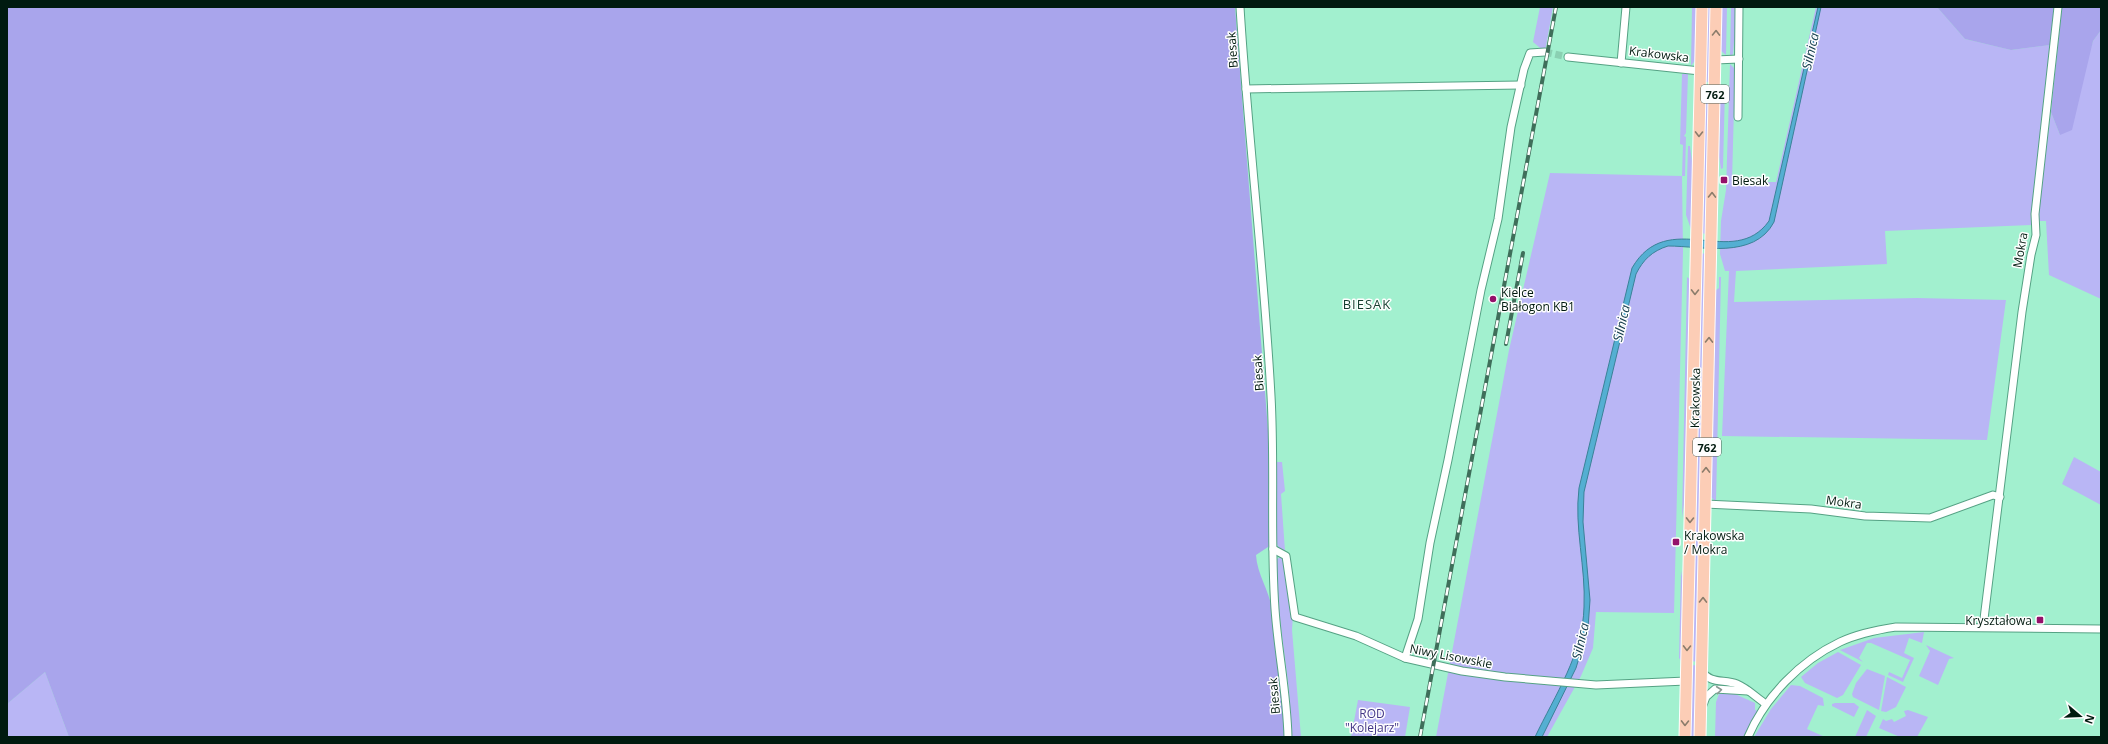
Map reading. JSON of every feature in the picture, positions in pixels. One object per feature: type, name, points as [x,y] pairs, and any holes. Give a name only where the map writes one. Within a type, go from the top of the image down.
[{"type":"main road","name":"Krakowska","points":[[1685,737],[1702,7]]},
{"type":"main road","name":"Krakowska","points":[[1700,737],[1716,7]]},
{"type":"street","name":"Biesak","points":[[1240,7],[1270,377],[1274,454],[1273,549],[1275,611],[1286,689],[1288,737]]},
{"type":"street","name":"Krakowska","points":[[1626,7],[1621,63],[1700,71]]},
{"type":"street","points":[[1738,117],[1739,7]]},
{"type":"street","name":"Mokra","points":[[1983,627],[2022,312],[2031,255],[2036,236],[2035,214],[2058,7]]},
{"type":"street","points":[[1405,658],[1418,619],[1430,544],[1481,290],[1504,188],[1507,149],[1520,85],[1528,55],[1535,52],[1544,52]]},
{"type":"street","points":[[1568,57],[1621,63]]},
{"type":"street","points":[[1715,60],[1739,59]]},
{"type":"street","points":[[1246,88],[1520,85]]},
{"type":"street","name":"Mokra","points":[[1705,504],[1811,509],[1865,516],[1930,518],[1993,495],[2000,496]]},
{"type":"street","name":"Niwy Lisowskie","points":[[1273,549],[1286,556],[1295,617],[1356,636],[1405,658],[1462,671],[1561,683],[1596,685],[1686,682]]},
{"type":"street","points":[[1748,737],[1766,704],[1807,662],[1839,642],[1865,632],[1896,627],[2101,629]]},
{"type":"street","points":[[1702,671],[1708,679],[1736,684],[1766,704]]},
{"type":"street","points":[[1701,709],[1706,697],[1715,689],[1748,691]]},
{"type":"green space","points":[[1540,7],[1553,7],[1545,52],[1533,42]]},
{"type":"green space","points":[[1692,7],[1697,7],[1696,59],[1691,66]]},
{"type":"green space","points":[[1707,7],[1712,7],[1710,82],[1705,82]]},
{"type":"green space","points":[[1721,7],[1727,7],[1726,55],[1720,50]]},
{"type":"green space","points":[[1731,7],[1737,7],[1736,40],[1734,42],[1733,54],[1730,56]]},
{"type":"green space","points":[[1816,7],[1937,7],[1965,39],[2011,50],[2050,45],[2031,225],[1885,231],[1887,264],[1736,271],[1734,302],[1917,298],[2006,300],[1987,440],[1722,436],[1729,271],[1725,271],[1720,254],[1721,221],[1726,190],[1730,64],[1735,69],[1732,182],[1776,182]]},
{"type":"green space","points":[[2101,30],[2101,299],[2049,275],[2046,221],[2037,221],[2051,112],[2060,135],[2093,41]]},
{"type":"green space","points":[[1682,74],[1688,74],[1686,133],[1684,136],[1686,137],[1685,176],[1682,176],[1683,145],[1680,144]]},
{"type":"green space","points":[[1705,87],[1710,87],[1706,234],[1701,233]]},
{"type":"green space","points":[[1720,88],[1725,88],[1723,168],[1721,169],[1719,156]]},
{"type":"green space","points":[[1688,146],[1690,146],[1693,169],[1692,232],[1686,215]]},
{"type":"green space","points":[[1550,173],[1682,176],[1683,251],[1674,613],[1596,612],[1593,648],[1581,676],[1547,737],[1436,737],[1509,350]]},
{"type":"green space","points":[[1701,253],[1706,254],[1697,662],[1692,661]]},
{"type":"green space","points":[[1687,277],[1691,280],[1686,491],[1682,518]]},
{"type":"green space","points":[[1719,277],[1721,277],[1716,502],[1711,497],[1715,291],[1719,288]]},
{"type":"green space","points":[[2074,457],[2101,472],[2101,505],[2062,484]]},
{"type":"green space","points":[[1277,462],[1282,462],[1285,491],[1281,494],[1285,551],[1279,548],[1277,544]]},
{"type":"green space","points":[[1280,557],[1284,559],[1293,615],[1292,630],[1301,737],[1291,737],[1289,690],[1278,604],[1276,560]]},
{"type":"green space","points":[[1681,571],[1684,587],[1682,662],[1679,658]]},
{"type":"green space","points":[[1924,632],[1922,643],[1909,638],[1904,653],[1914,658],[1903,682],[1888,675],[1889,672],[1902,678],[1910,660],[1871,643],[1867,643],[1859,658],[1863,662],[1840,650],[1874,638]]},
{"type":"green space","points":[[1926,645],[1954,658],[1949,659],[1938,685],[1919,676],[1930,651]]},
{"type":"green space","points":[[1838,652],[1861,665],[1843,695],[1837,698],[1805,683],[1801,677],[1818,663]]},
{"type":"green space","points":[[1692,666],[1697,666],[1696,737],[1690,737]]},
{"type":"green space","points":[[1867,669],[1885,676],[1879,710],[1853,697],[1852,694],[1856,683]]},
{"type":"green space","points":[[45,672],[69,737],[7,737],[7,704]]},
{"type":"green space","points":[[1887,677],[1906,687],[1896,707],[1886,712],[1881,711]]},
{"type":"green space","points":[[1791,685],[1800,686],[1823,698],[1824,706],[1818,705],[1807,729],[1825,737],[1754,737],[1771,709]]},
{"type":"green space","points":[[1719,694],[1735,694],[1755,703],[1755,710],[1758,711],[1744,737],[1715,737],[1716,702]]},
{"type":"green space","name":"ROD \"Kolejarz\"","points":[[1358,700],[1410,707],[1405,737],[1351,737]]},
{"type":"green space","points":[[1854,703],[1859,707],[1854,717],[1832,706],[1832,704]]},
{"type":"green space","points":[[1867,710],[1876,716],[1866,737],[1855,737]]},
{"type":"green space","points":[[1908,710],[1928,717],[1917,737],[1900,737],[1879,728],[1883,719],[1886,721],[1892,719],[1894,722],[1906,716],[1904,711]]},
{"type":"shaded area","points":[[7,7],[1235,7],[1270,456],[1271,545],[1256,555],[1258,569],[1268,595],[1275,625],[1281,673],[1285,737],[69,737],[45,672],[7,704]]},
{"type":"shaded area","points":[[1937,7],[2054,7],[2050,45],[2011,50],[1965,39]]},
{"type":"shaded area","points":[[2062,7],[2101,7],[2101,30],[2093,41],[2072,130],[2060,135],[2051,112]]},
{"type":"water","name":"Silnica","points":[[1818,7],[1821,7],[1774,222],[1765,234],[1754,242],[1740,246],[1711,248],[1668,246],[1662,248],[1653,253],[1642,264],[1636,274],[1584,492],[1583,522],[1590,600],[1588,628],[1576,668],[1542,737],[1535,737],[1567,674],[1579,641],[1584,607],[1584,592],[1578,518],[1579,488],[1632,268],[1647,250],[1664,242],[1682,239],[1737,241],[1754,235],[1769,221]]},
{"type":"tunnel","points":[[1545,52],[1568,57]]},
{"type":"railway","points":[[1420,737],[1556,7]]},
{"type":"railway","points":[[1506,344],[1523,253]]},
{"type":"place","name":"Biesak","points":[[1724,180]]},
{"type":"place","name":"Kielce Białogon KB1","points":[[1493,299]]},
{"type":"place","name":"Krakowska / Mokra","points":[[1676,542]]},
{"type":"place","name":"Kryształowa","points":[[2040,620]]},
{"type":"district","name":"BIESAK","points":[[1367,304]]}]
